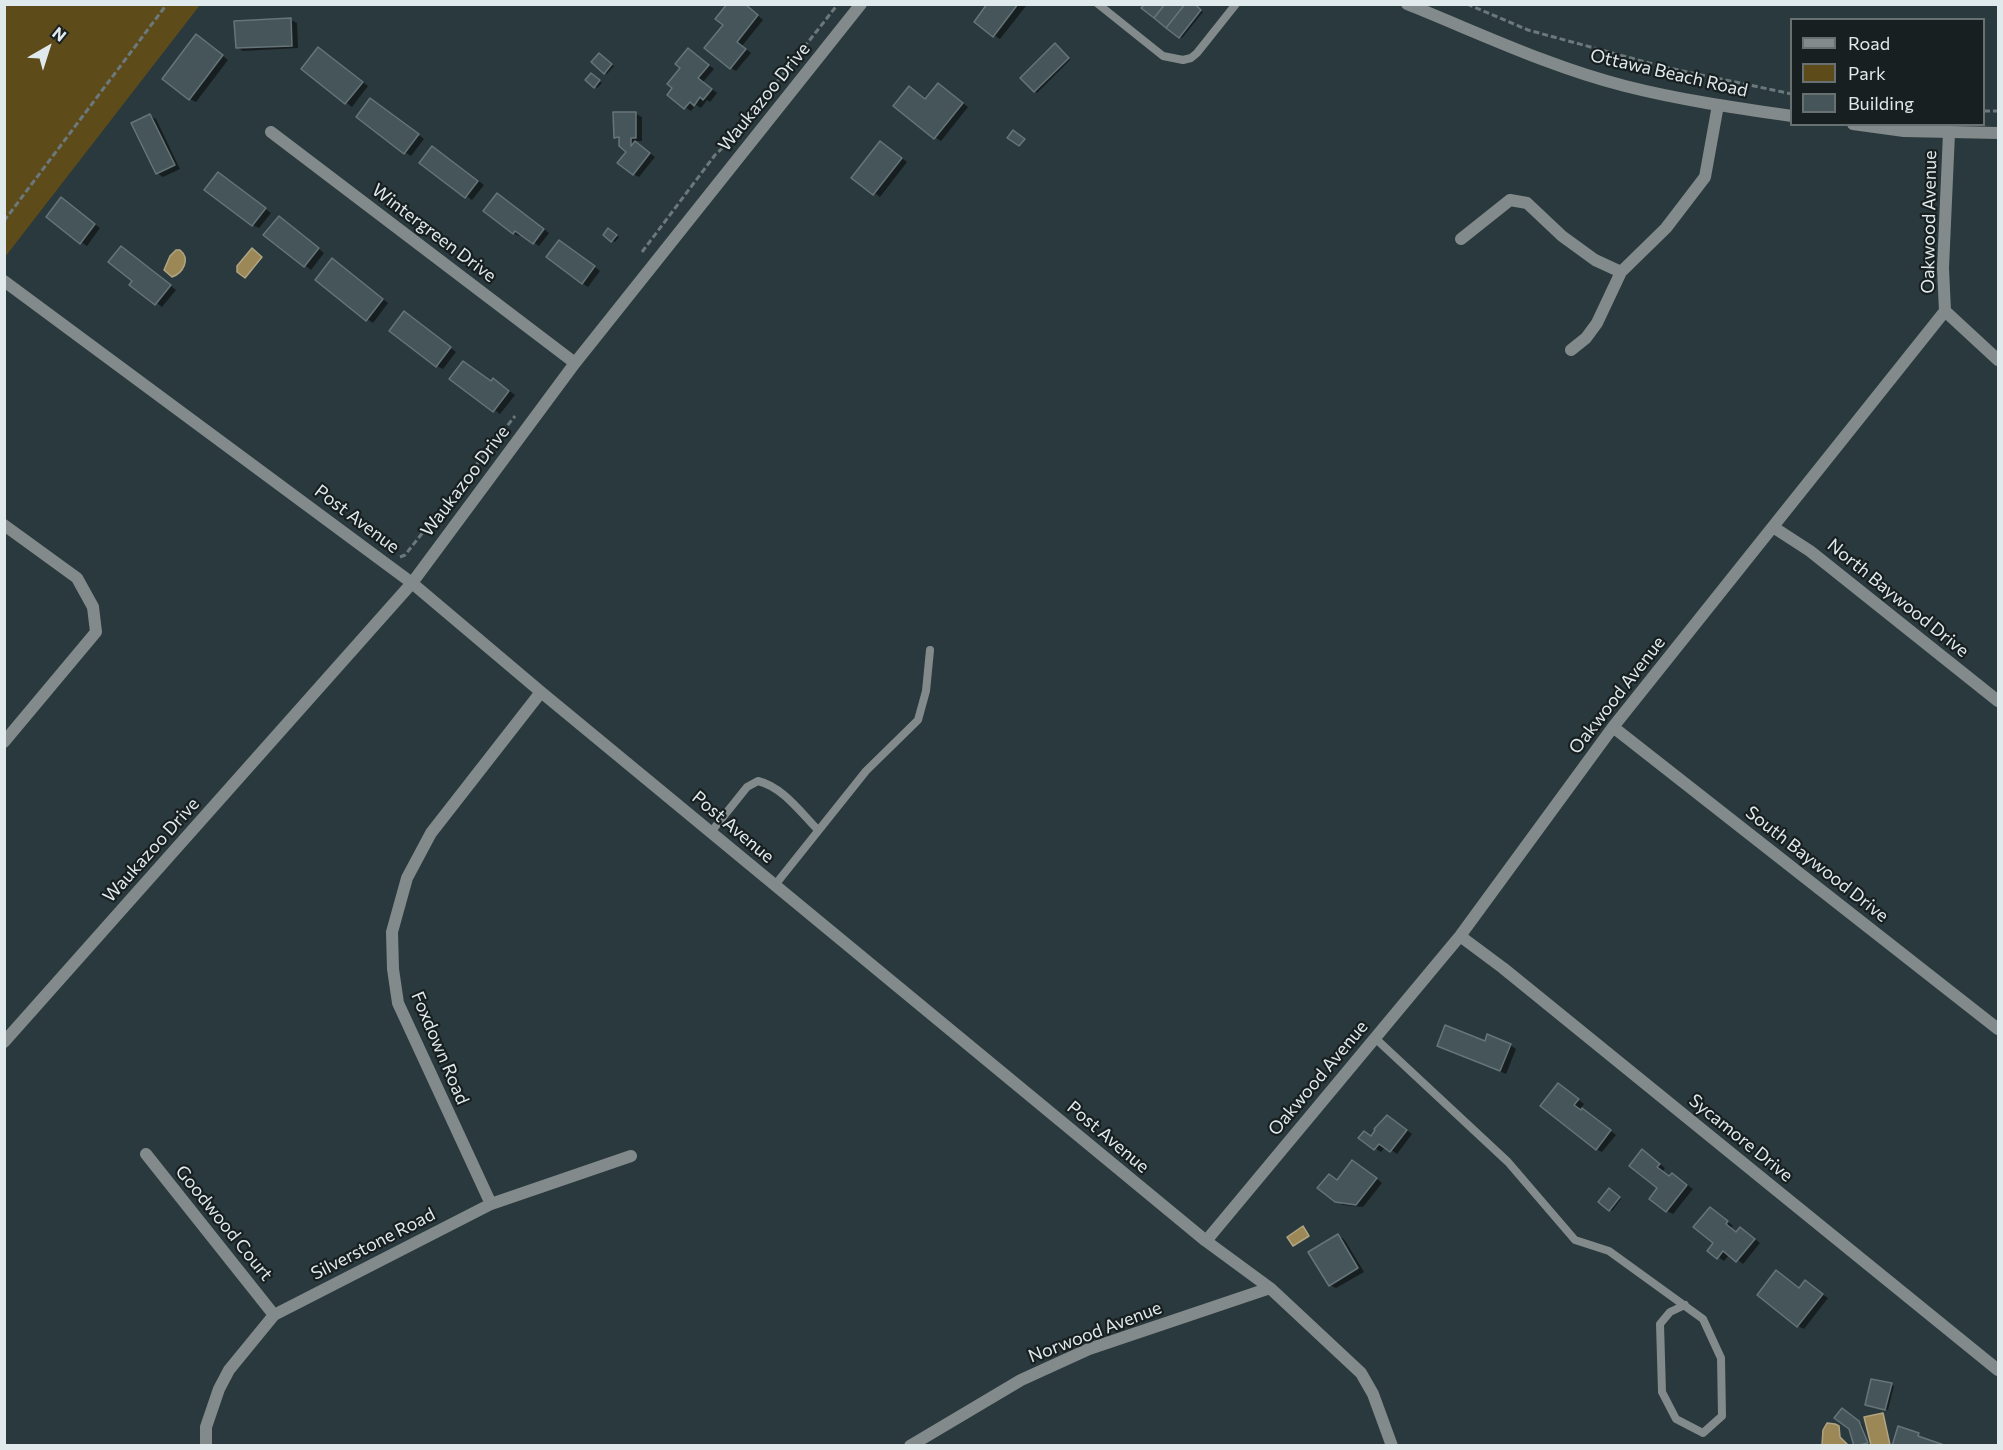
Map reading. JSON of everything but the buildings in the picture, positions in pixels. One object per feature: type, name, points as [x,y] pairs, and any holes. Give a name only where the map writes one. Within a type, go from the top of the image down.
[{"type":"street","name":"Waukazoo Drive","points":[[4,1042],[412,583],[574,363],[861,4]]},
{"type":"street","name":"Ottawa Beach Road","points":[[1407,4],[1566,68],[1625,86],[1718,105],[1790,116]]},
{"type":"street","points":[[1571,350],[1586,338],[1597,323],[1621,272],[1665,228],[1705,177],[1718,105]]},
{"type":"street","points":[[1868,126],[1904,131],[1998,133]]},
{"type":"street","name":"Wintergreen Drive","points":[[271,132],[574,363]]},
{"type":"street","name":"Oakwood Avenue","points":[[1206,1241],[1460,936],[1613,727],[1945,312],[1943,268],[1949,133]]},
{"type":"street","points":[[1461,239],[1510,200],[1527,203],[1562,236],[1595,260],[1621,272]]},
{"type":"street","name":"Post Avenue","points":[[4,281],[412,583],[1206,1241],[1269,1288],[1361,1373],[1372,1394],[1392,1446]]},
{"type":"street","points":[[1945,312],[1998,360]]},
{"type":"street","points":[[4,525],[78,578],[93,607],[96,632],[4,742]]},
{"type":"street","name":"North Baywood Drive","points":[[1773,527],[1810,551],[1998,701]]},
{"type":"street","name":"Foxdown Road","points":[[491,1204],[398,1003],[393,969],[392,932],[407,878],[431,834],[541,692]]},
{"type":"street","name":"South Baywood Drive","points":[[1613,727],[1998,1029]]},
{"type":"street","name":"Sycamore Drive","points":[[1460,936],[1503,968],[1998,1370]]},
{"type":"street","name":"Goodwood Court","points":[[146,1154],[274,1315]]},
{"type":"street","name":"Silverstone Road","points":[[206,1446],[206,1426],[219,1389],[229,1370],[274,1315],[491,1204],[631,1156]]},
{"type":"street","name":"Norwood Avenue","points":[[910,1446],[1021,1380],[1089,1349],[1269,1288]]},
{"type":"lane","points":[[1098,4],[1163,56],[1183,60],[1197,53],[1236,4]]},
{"type":"lane","points":[[775,885],[866,771],[918,720],[926,691],[930,650]]},
{"type":"lane","points":[[711,832],[747,787],[758,781],[768,783],[783,794],[818,830]]},
{"type":"lane","points":[[1375,1038],[1508,1162],[1575,1240],[1609,1251],[1685,1305],[1703,1319],[1721,1358],[1722,1416],[1703,1433],[1676,1419],[1662,1392],[1660,1324],[1670,1312],[1685,1305]]},
{"type":"path","points":[[4,221],[167,4]]},
{"type":"path","points":[[640,255],[715,155],[733,138],[838,4]]},
{"type":"path","points":[[1467,4],[1528,30],[1664,67],[1790,94]]},
{"type":"path","points":[[397,559],[405,555],[522,408]]},
{"type":"green space","points":[[4,5],[200,5],[5,257]]},
{"type":"shaded area","points":[[252,248],[262,257],[245,278],[237,272],[237,266]]},
{"type":"shaded area","points":[[176,250],[180,250],[185,261],[182,269],[172,277],[164,270],[170,256]]},
{"type":"shaded area","points":[[1303,1226],[1309,1236],[1293,1246],[1287,1237]]},
{"type":"shaded area","points":[[1883,1413],[1890,1445],[1871,1445],[1864,1417]]},
{"type":"shaded area","points":[[1827,1423],[1839,1426],[1840,1437],[1848,1445],[1822,1445],[1823,1430]]}]
